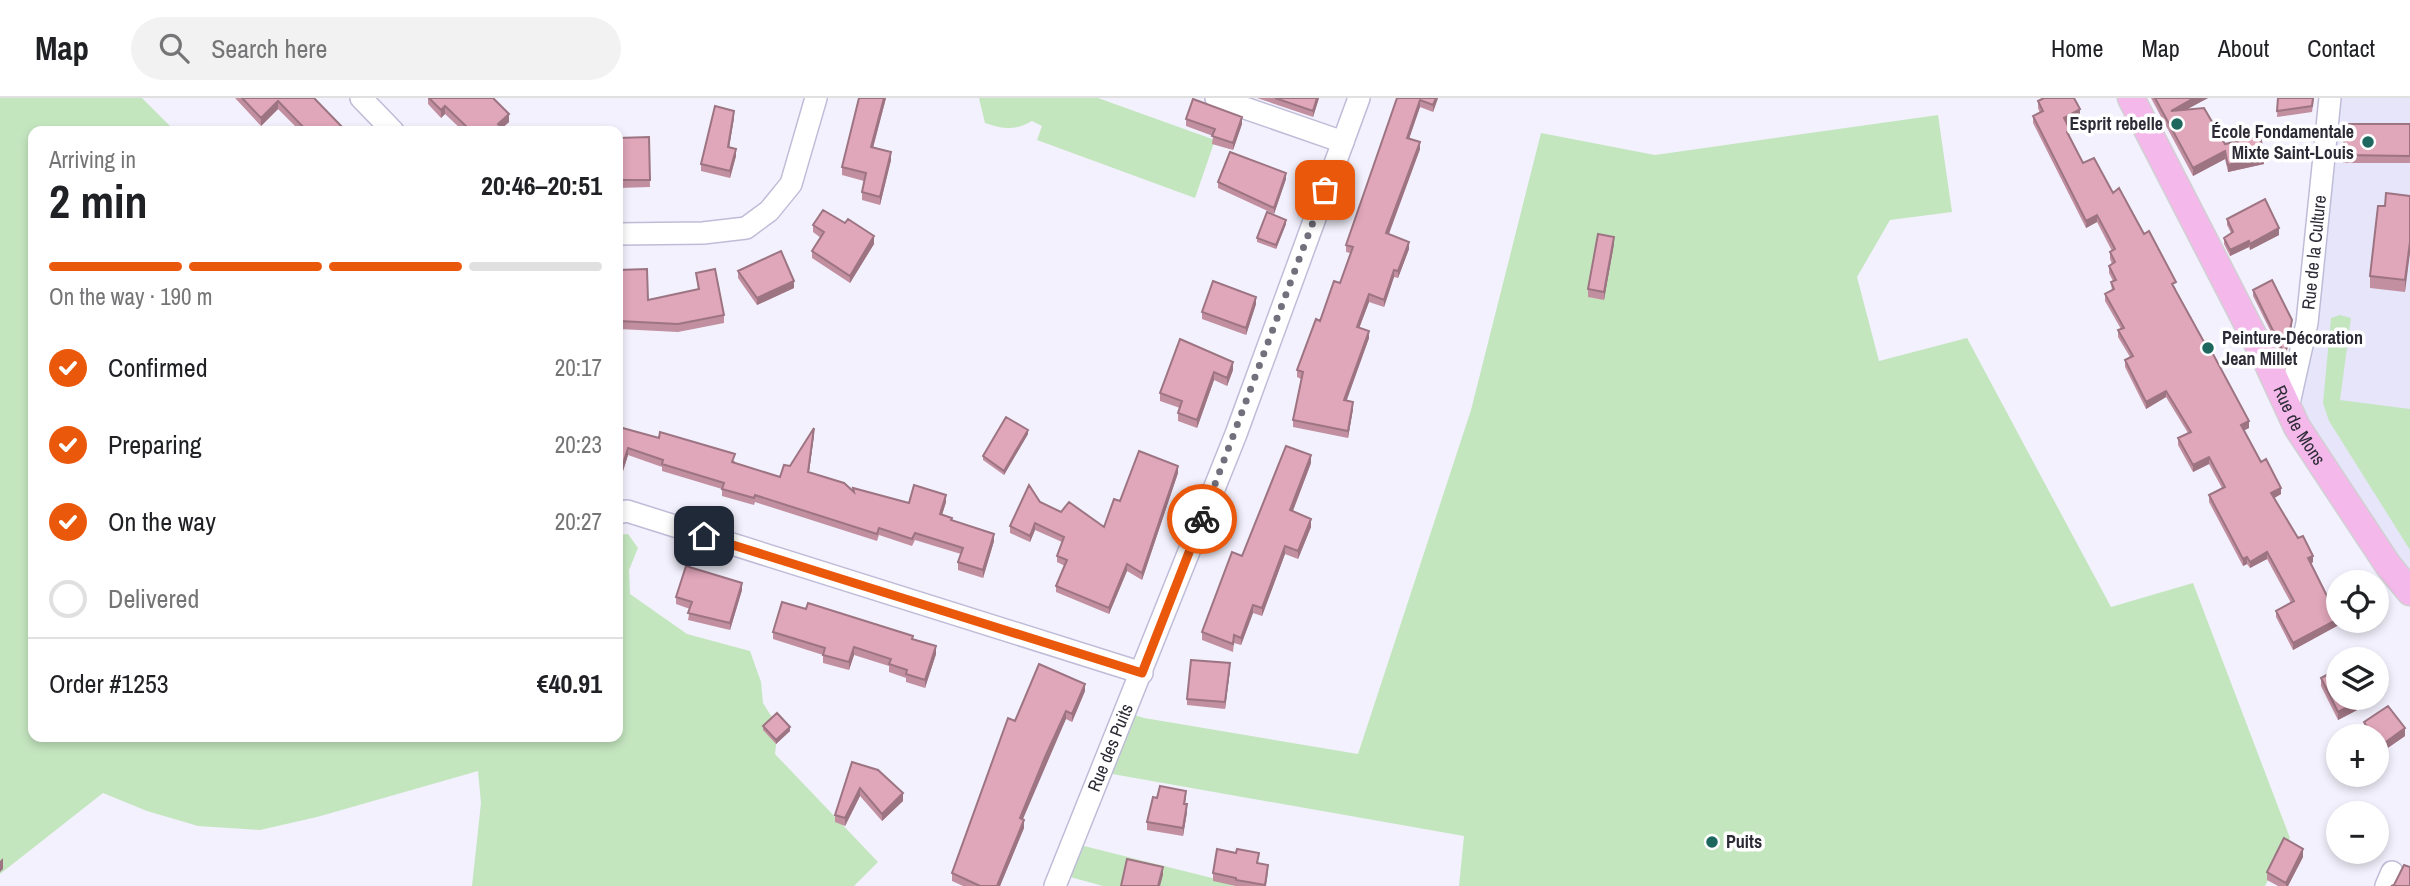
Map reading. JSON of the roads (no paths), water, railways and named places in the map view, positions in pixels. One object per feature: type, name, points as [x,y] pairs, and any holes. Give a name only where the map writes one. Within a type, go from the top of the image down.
[{"type":"main road","name":"Rue de Mons","points":[[2131,98],[2180,190],[2297,427],[2388,565],[2410,592]]},
{"type":"street","points":[[361,98],[388,126]]},
{"type":"street","points":[[623,234],[703,233],[746,228],[769,211],[791,184],[816,98]]},
{"type":"street","points":[[1216,98],[1343,142]]},
{"type":"street","name":"Rue des Puits","points":[[1055,886],[1236,434],[1359,98]]},
{"type":"street","name":"Rue de la Culture","points":[[2288,408],[2307,323],[2330,98]]},
{"type":"street","points":[[623,512],[1142,673]]},
{"type":"place","name":"Esprit rebelle","points":[[2177,124]]},
{"type":"place","name":"École Fondamentale Mixte Saint-Louis","points":[[2368,142]]},
{"type":"place","name":"Peinture-Décoration Jean Millet","points":[[2208,348]]},
{"type":"place","name":"Puits","points":[[1712,842]]}]
